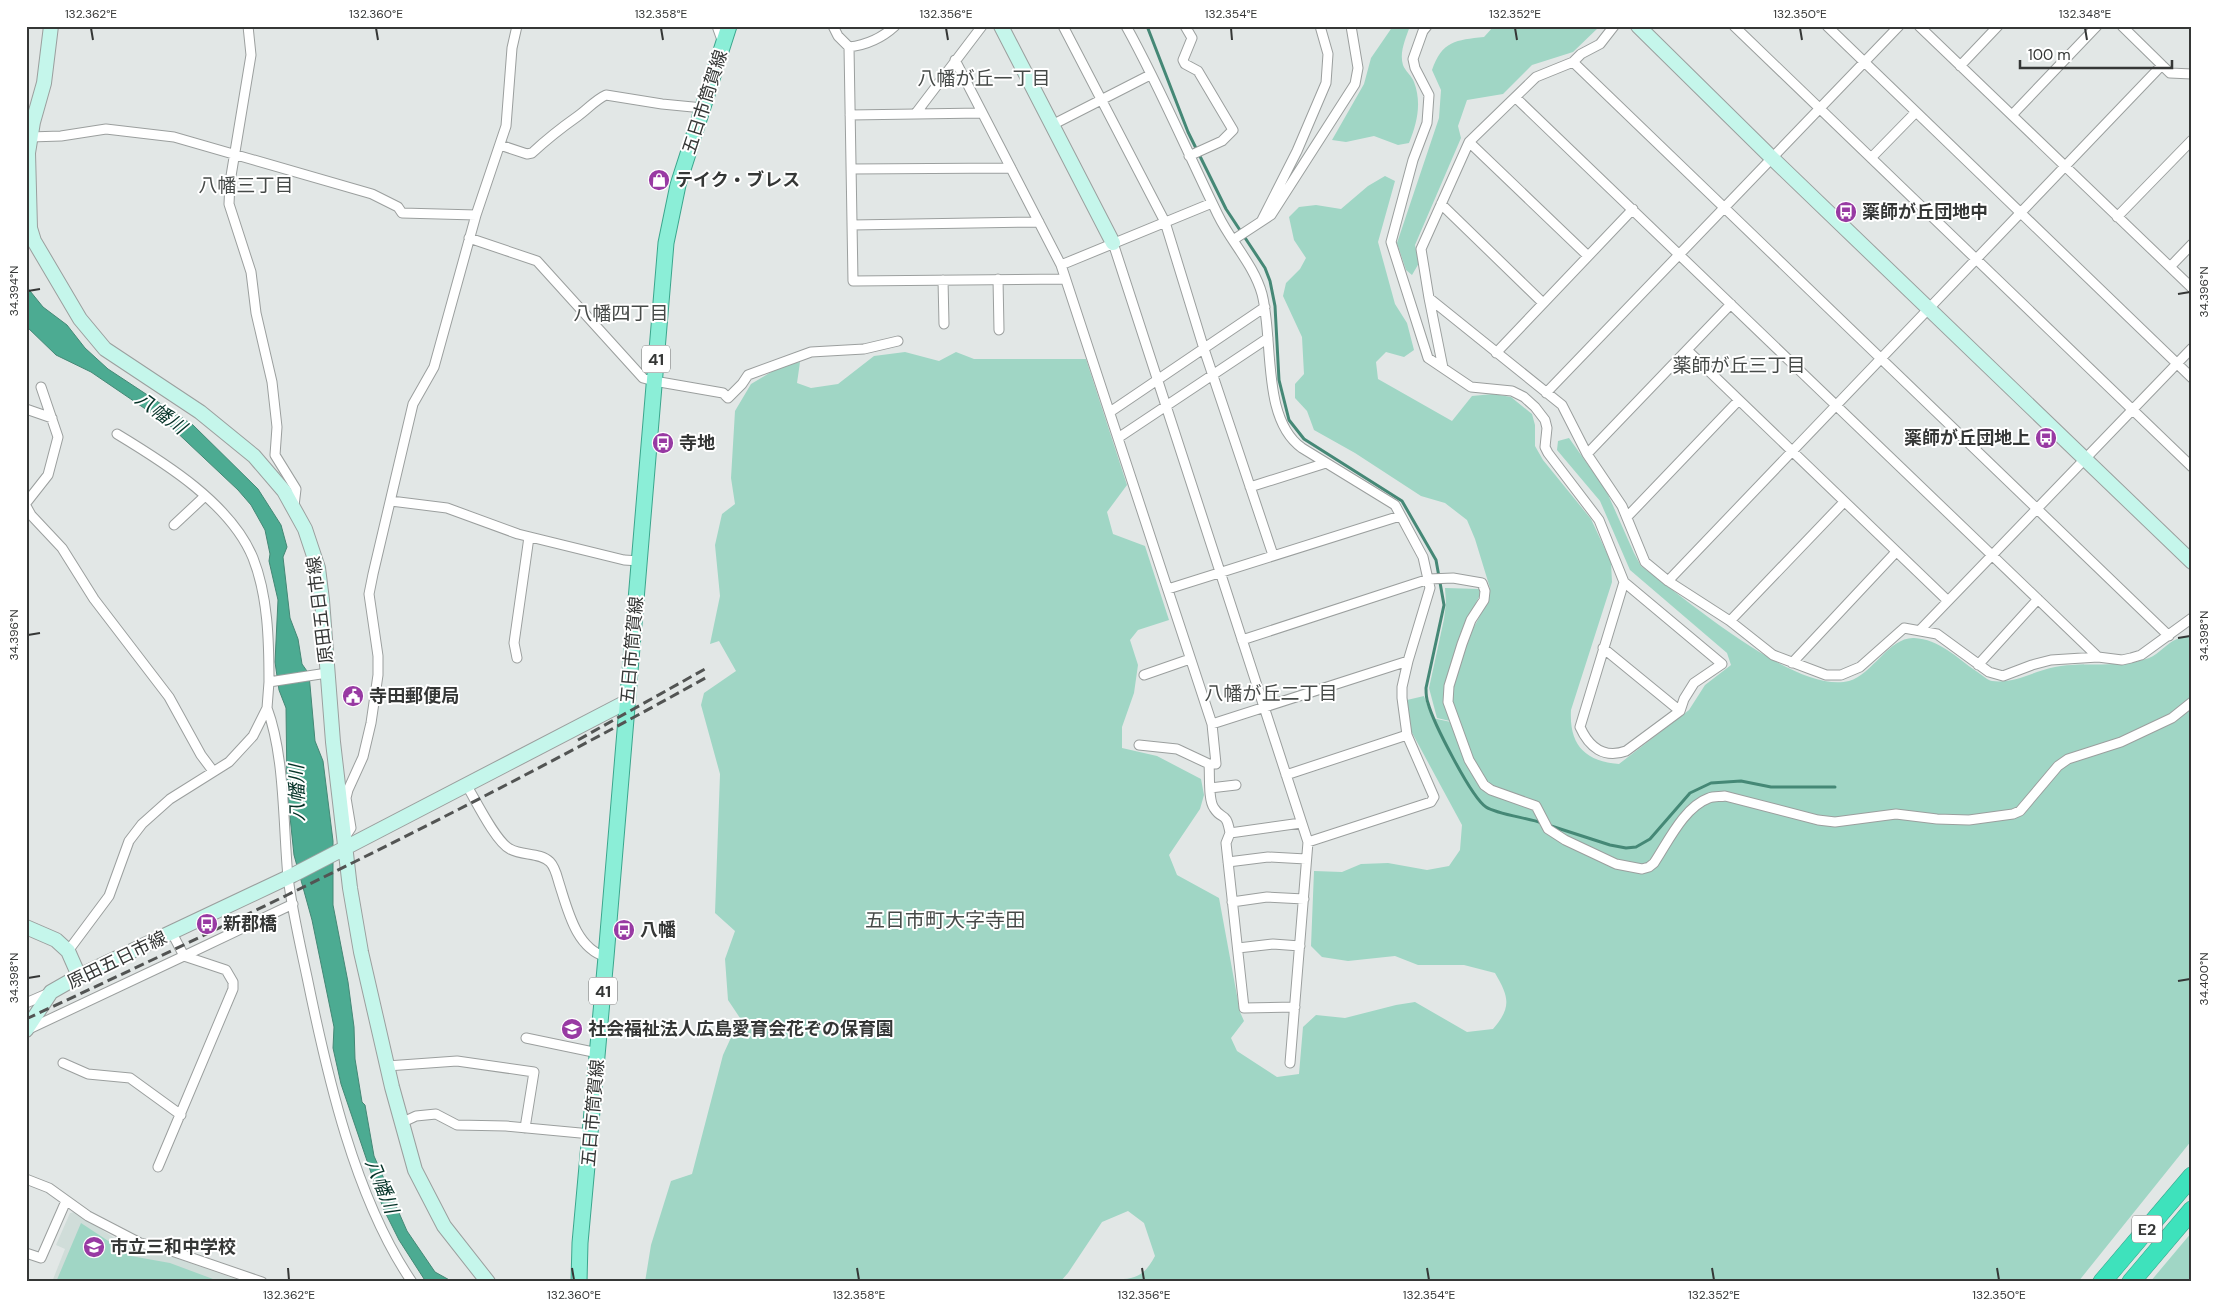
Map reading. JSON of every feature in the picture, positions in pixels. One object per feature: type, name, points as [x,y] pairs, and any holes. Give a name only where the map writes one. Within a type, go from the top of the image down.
[{"type":"highway","name":"E2","points":[[2102,1282],[2192,1176]]},
{"type":"highway","name":"E2","points":[[2131,1282],[2192,1210]]},
{"type":"main road","name":"五日市筒賀線","points":[[579,1282],[580,1243],[598,1053],[666,243],[678,185],[729,26]]},
{"type":"street","name":"原田五日市線","points":[[26,1030],[51,992],[79,976],[291,876],[344,845],[324,673],[322,600],[318,568],[311,543],[294,506],[272,475],[254,456],[208,418],[105,349],[80,319],[34,241],[30,228],[28,185],[30,137],[44,83],[51,26]]},
{"type":"street","points":[[248,26],[251,55],[230,182],[229,204],[251,272],[256,313],[272,382],[277,427],[276,455],[296,489],[294,506]]},
{"type":"street","points":[[488,1282],[444,1226],[414,1170],[387,1066],[361,952],[344,845],[351,828],[346,798],[364,757],[378,676],[378,656],[369,594],[413,404],[434,367],[469,238],[508,119],[512,48],[517,26]]},
{"type":"street","points":[[717,26],[723,43]]},
{"type":"street","points":[[833,26],[838,36],[849,47],[853,280],[1065,279]]},
{"type":"street","points":[[849,47],[868,43],[895,26]]},
{"type":"street","points":[[916,114],[982,26]]},
{"type":"street","points":[[1001,26],[1114,244],[1308,842],[1290,1063]]},
{"type":"street","points":[[1063,26],[1165,222],[1204,348],[1273,555]]},
{"type":"street","points":[[1126,26],[1191,155],[1212,203],[1235,238],[1258,281],[1265,307],[1276,405],[1283,425],[1294,442],[1395,505],[1423,557],[1430,578],[1430,588],[1408,661],[1402,687],[1402,698],[1407,735],[1434,797],[1431,802],[1308,842]]},
{"type":"street","points":[[1185,26],[1192,38],[1183,60],[1185,64],[1198,72],[1234,130],[1222,141],[1191,155]]},
{"type":"street","points":[[1261,220],[1297,151],[1326,83],[1328,54],[1320,26]]},
{"type":"street","points":[[1235,238],[1271,215],[1355,84],[1358,68],[1351,26]]},
{"type":"street","points":[[1428,26],[1423,31],[1413,59],[1415,68],[1429,95],[1427,123],[1414,160],[1391,242],[1428,358],[1470,387],[1520,393],[1535,406],[1546,424],[1545,443],[1548,453],[1600,520],[1624,582],[1722,664],[1694,683],[1687,692],[1680,711],[1626,751],[1605,753],[1594,748],[1580,727],[1624,582]]},
{"type":"street","points":[[1443,368],[1421,249],[1469,142],[1540,74],[1572,62],[1580,54],[1600,44],[1614,26]]},
{"type":"street","points":[[1638,26],[1772,158],[2192,562]]},
{"type":"street","points":[[1734,26],[2192,466]]},
{"type":"street","points":[[1826,26],[2192,378]]},
{"type":"street","points":[[1546,393],[1899,26]]},
{"type":"street","points":[[1919,26],[2192,288]]},
{"type":"street","points":[[1960,66],[1998,26]]},
{"type":"street","points":[[2012,115],[2098,26]]},
{"type":"street","points":[[2122,26],[2170,73],[2192,74]]},
{"type":"street","points":[[955,60],[1061,265],[1212,724],[1216,764],[1209,764],[1177,749],[1139,745]]},
{"type":"street","points":[[1572,62],[2169,636]]},
{"type":"street","points":[[1668,581],[2162,65]]},
{"type":"street","points":[[1052,125],[1150,75]]},
{"type":"street","points":[[500,145],[527,154],[532,153],[563,125],[579,116],[599,98],[606,95],[703,108]]},
{"type":"street","points":[[1516,98],[2098,657]]},
{"type":"street","points":[[1871,158],[1916,112]]},
{"type":"street","points":[[850,115],[982,113]]},
{"type":"street","points":[[30,137],[61,136],[112,129],[174,137],[372,194],[398,207],[402,214],[476,215]]},
{"type":"street","points":[[2118,217],[2192,140]]},
{"type":"street","points":[[1469,142],[1588,256]]},
{"type":"street","points":[[851,170],[1011,168]]},
{"type":"street","points":[[1061,265],[1212,203]]},
{"type":"street","points":[[1441,204],[1544,303]]},
{"type":"street","points":[[1496,352],[1632,209]]},
{"type":"street","points":[[852,226],[1039,222]]},
{"type":"street","points":[[469,238],[537,261],[643,378],[654,381],[723,393],[728,398],[748,375],[811,352],[864,349],[898,341]]},
{"type":"street","points":[[2170,267],[2192,244]]},
{"type":"street","points":[[998,279],[999,330]]},
{"type":"street","points":[[943,280],[944,324]]},
{"type":"street","points":[[1429,298],[1562,405],[1587,454],[1622,506],[1645,562],[1668,581],[1730,622],[1773,655],[1792,663],[1826,675],[1848,673],[1860,667],[1904,628],[1937,634],[1978,665],[1996,676],[2003,676],[2051,660],[2098,657],[2122,660],[2141,655],[2192,618]]},
{"type":"street","points":[[1587,454],[1732,304]]},
{"type":"street","points":[[1110,412],[1265,307]]},
{"type":"street","points":[[1118,438],[1268,338]]},
{"type":"street","points":[[1920,630],[2192,348]]},
{"type":"street","points":[[1687,350],[1948,601]]},
{"type":"street","points":[[41,387],[58,437],[48,475],[26,504],[32,515],[62,548],[94,599],[169,697],[201,755],[213,771]]},
{"type":"street","points":[[1627,517],[1738,400]]},
{"type":"street","points":[[26,410],[52,418]]},
{"type":"street","points":[[68,951],[109,896],[129,842],[137,830],[159,807],[238,754],[252,736],[267,708],[270,682],[263,597],[256,568],[239,532],[205,496],[164,464],[117,434]]},
{"type":"street","points":[[1250,487],[1326,463]]},
{"type":"street","points":[[174,525],[205,496]]},
{"type":"street","points":[[391,501],[447,508],[529,537],[624,560],[640,561]]},
{"type":"street","points":[[1730,622],[1844,502]]},
{"type":"street","points":[[1168,588],[1400,516]]},
{"type":"street","points":[[517,658],[514,642],[529,537]]},
{"type":"street","points":[[1792,663],[1896,552]]},
{"type":"street","points":[[1242,640],[1430,578],[1453,578],[1482,583],[1485,591],[1484,600],[1471,620],[1449,686],[1448,702],[1469,760],[1484,785],[1490,790],[1536,806],[1548,829],[1565,840],[1616,864],[1642,869],[1654,863],[1686,816],[1700,803],[1710,797],[1725,796],[1818,820],[1835,822],[1896,814],[1937,819],[1969,820],[2013,814],[2020,811],[2058,766],[2068,759],[2121,742],[2172,718],[2192,702]]},
{"type":"street","points":[[1978,665],[2038,600]]},
{"type":"street","points":[[1604,648],[1680,711]]},
{"type":"street","points":[[1144,675],[1190,659]]},
{"type":"street","points":[[1212,724],[1408,661]]},
{"type":"street","points":[[270,682],[324,673]]},
{"type":"street","points":[[344,845],[467,786],[628,701]]},
{"type":"street","points":[[267,708],[273,727],[280,779],[291,876],[292,904],[319,1035],[350,1147],[383,1233],[398,1262],[412,1282]]},
{"type":"street","points":[[1286,775],[1407,735]]},
{"type":"street","points":[[1209,764],[1213,806],[1226,817],[1230,833],[1226,843],[1244,1008],[1295,1007]]},
{"type":"street","points":[[1210,788],[1236,785]]},
{"type":"street","points":[[467,786],[499,839],[508,848],[518,853],[542,857],[550,862],[555,871],[572,921],[582,939],[594,953],[606,957]]},
{"type":"street","points":[[1230,833],[1301,822]]},
{"type":"street","points":[[1228,862],[1268,857],[1306,859]]},
{"type":"street","points":[[1232,902],[1267,897],[1304,900]]},
{"type":"street","points":[[26,1030],[292,904]]},
{"type":"street","points":[[26,927],[56,940],[68,951],[79,976]]},
{"type":"street","points":[[158,1167],[233,989],[233,982],[226,970],[184,956],[172,933]]},
{"type":"street","points":[[1238,948],[1272,944],[1300,946]]},
{"type":"street","points":[[26,1003],[51,992]]},
{"type":"street","points":[[526,1038],[598,1053]]},
{"type":"street","points":[[387,1066],[457,1061],[534,1072],[525,1128]]},
{"type":"street","points":[[63,1063],[88,1074],[130,1078],[181,1115]]},
{"type":"street","points":[[402,1123],[416,1116],[436,1114],[458,1125],[525,1128],[591,1134]]},
{"type":"street","points":[[26,1179],[49,1188],[88,1216],[140,1243],[163,1248],[262,1282]]},
{"type":"street","points":[[26,1253],[41,1258],[66,1201]]},
{"type":"shaded area","points":[[1393,26],[1410,26],[1402,60],[1404,67],[1414,82],[1418,98],[1418,113],[1409,143],[1398,145],[1374,136],[1346,142],[1332,140],[1364,84],[1371,58]]},
{"type":"shaded area","points":[[1494,26],[1600,26],[1573,52],[1532,65],[1503,94],[1467,100],[1458,126],[1461,138],[1415,245],[1419,263],[1412,275],[1406,270],[1397,243],[1439,118],[1441,90],[1432,70],[1440,53],[1445,48],[1465,39],[1484,37]]},
{"type":"shaded area","points":[[1385,176],[1395,181],[1378,242],[1395,304],[1407,323],[1414,350],[1404,357],[1386,352],[1376,362],[1378,379],[1452,421],[1472,396],[1493,394],[1511,397],[1532,414],[1535,425],[1535,446],[1543,460],[1591,519],[1611,562],[1612,582],[1571,710],[1571,722],[1576,742],[1588,755],[1619,764],[1689,710],[1705,685],[1731,665],[1727,653],[1630,570],[1600,501],[1557,450],[1558,441],[1569,438],[1606,490],[1641,566],[1741,640],[1771,659],[1800,673],[1827,681],[1849,681],[1866,671],[1897,643],[1905,639],[1914,638],[1940,645],[1992,681],[2008,681],[2067,665],[2114,664],[2138,661],[2153,656],[2177,639],[2192,636],[2192,1140],[2078,1282],[1099,1282],[1104,1279],[1128,1278],[1139,1275],[1147,1268],[1155,1256],[1144,1223],[1128,1211],[1102,1222],[1060,1282],[645,1282],[651,1245],[671,1181],[692,1174],[723,1055],[740,1018],[728,1000],[725,959],[735,931],[715,913],[720,774],[701,705],[704,693],[736,671],[719,641],[710,644],[720,596],[715,545],[722,514],[735,504],[731,478],[735,411],[751,384],[781,366],[800,362],[797,383],[811,388],[838,384],[874,356],[905,352],[939,361],[956,352],[974,359],[1086,359],[1127,485],[1107,512],[1113,534],[1145,546],[1169,620],[1138,630],[1130,640],[1138,665],[1134,693],[1122,727],[1122,748],[1157,756],[1201,779],[1204,795],[1200,809],[1169,855],[1177,875],[1219,898],[1240,1012],[1244,1021],[1231,1038],[1237,1051],[1277,1077],[1299,1074],[1303,1027],[1316,1015],[1345,1018],[1415,1002],[1467,1032],[1493,1029],[1499,1021],[1506,1008],[1506,995],[1495,973],[1464,965],[1418,965],[1395,956],[1348,961],[1322,957],[1311,946],[1314,871],[1342,872],[1361,864],[1388,863],[1427,870],[1449,866],[1460,850],[1462,825],[1410,729],[1407,700],[1424,696],[1432,718],[1451,722],[1454,683],[1468,638],[1488,601],[1490,588],[1467,520],[1445,503],[1421,496],[1355,453],[1314,430],[1307,411],[1295,398],[1295,384],[1304,374],[1302,337],[1283,296],[1286,283],[1300,269],[1306,258],[1294,240],[1289,217],[1299,207],[1316,205],[1341,209],[1368,186]]},
{"type":"shaded area","points":[[1445,588],[1480,589],[1481,593],[1463,628],[1446,680],[1445,694],[1450,721],[1437,718],[1429,688],[1444,619]]},
{"type":"shaded area","name":"市立三和中学校","points":[[75,1212],[131,1249],[170,1256],[244,1282],[52,1282],[65,1249],[56,1245],[70,1213]]},
{"type":"shaded area","name":"市立三和中学校","points":[[81,1223],[131,1256],[170,1263],[221,1282],[56,1282]]},
{"type":"shaded area","points":[[2192,1232],[2192,1282],[2150,1282]]},
{"type":"water","name":"八幡川","points":[[26,286],[43,307],[67,325],[85,348],[108,369],[193,425],[258,489],[281,525],[287,547],[283,557],[290,618],[298,639],[302,664],[309,674],[315,741],[323,761],[333,841],[333,905],[348,982],[354,1027],[355,1059],[362,1102],[365,1105],[374,1156],[407,1231],[435,1272],[453,1282],[426,1282],[399,1240],[383,1208],[341,1084],[333,1048],[334,1027],[312,920],[294,855],[287,788],[286,708],[279,690],[275,662],[278,600],[269,561],[270,554],[265,530],[251,505],[238,490],[169,425],[91,372],[56,355],[26,326]]},
{"type":"waterway","points":[[1147,26],[1188,132],[1226,209],[1265,268],[1270,281],[1275,306],[1279,380],[1289,420],[1304,439],[1402,501],[1436,560],[1444,605],[1426,694],[1431,713],[1445,742],[1462,775],[1486,807],[1497,812],[1542,823]]},
{"type":"waterway","points":[[1548,825],[1610,845],[1626,848],[1636,847],[1650,839],[1690,793],[1711,783],[1741,781],[1771,787],[1835,787]]},
{"type":"railway","points":[[578,740],[705,669]]},
{"type":"railway","points":[[26,1019],[199,938],[456,811],[709,676]]},
{"type":"place","name":"テイク・ブレス","points":[[659,180]]},
{"type":"place","name":"薬師が丘団地中","points":[[1846,212]]},
{"type":"place","name":"薬師が丘団地上","points":[[2046,438]]},
{"type":"place","name":"寺地","points":[[663,443]]},
{"type":"place","name":"寺田郵便局","points":[[353,696]]},
{"type":"place","name":"新郡橋","points":[[207,924]]},
{"type":"place","name":"八幡","points":[[624,930]]},
{"type":"place","name":"社会福祉法人広島愛育会花ぞの保育園","points":[[572,1029]]},
{"type":"place","name":"市立三和中学校","points":[[94,1247]]},
{"type":"district","name":"八幡が丘一丁目","points":[[984,78]]},
{"type":"district","name":"八幡三丁目","points":[[246,185]]},
{"type":"district","name":"八幡四丁目","points":[[621,313]]},
{"type":"district","name":"薬師が丘三丁目","points":[[1739,365]]},
{"type":"district","name":"八幡が丘二丁目","points":[[1271,693]]},
{"type":"district","name":"五日市町大字寺田","points":[[945,920]]}]
